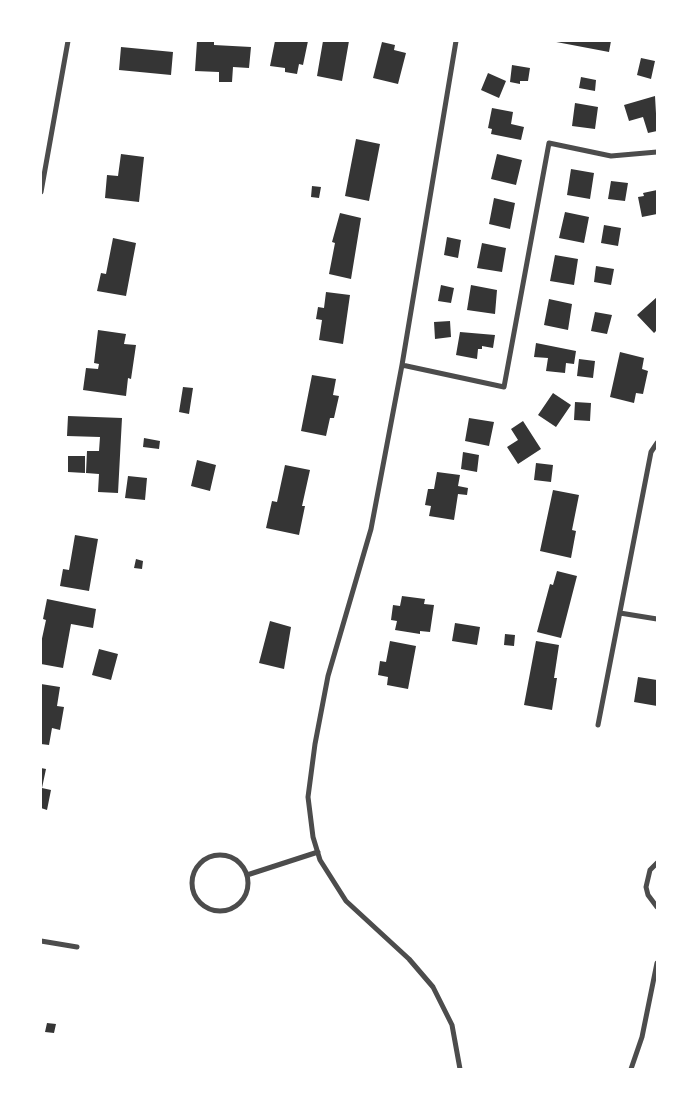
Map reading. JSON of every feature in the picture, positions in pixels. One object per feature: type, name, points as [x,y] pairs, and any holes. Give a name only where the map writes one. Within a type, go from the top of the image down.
[{"type":"street","points":[[41,192],[68,41]]},
{"type":"street","points":[[456,41],[402,365],[371,529],[328,676],[315,744],[308,797],[313,837],[335,887],[346,901],[409,959],[433,987],[452,1025],[460,1069]]},
{"type":"street","points":[[402,365],[504,387],[549,142],[611,156],[657,152]]},
{"type":"street","points":[[598,725],[651,452],[657,443]]},
{"type":"street","points":[[620,613],[657,619]]},
{"type":"street","points":[[247,876],[318,852]]},
{"type":"street","points":[[216,856],[231,858],[240,863],[247,876],[247,891],[241,902],[232,909],[214,910],[205,906],[195,894],[193,876],[197,868],[207,859],[216,856]]},
{"type":"street","points":[[657,862],[650,870],[646,887],[648,895],[657,907]]},
{"type":"street","points":[[41,941],[78,947]]},
{"type":"street","points":[[630,1069],[642,1037],[657,963]]},
{"type":"building","points":[[197,41],[214,42],[214,45],[251,47],[249,68],[233,67],[232,82],[219,82],[219,72],[195,71]]},
{"type":"building","points":[[275,41],[308,41],[303,65],[299,64],[297,74],[285,72],[285,68],[270,66]]},
{"type":"building","points":[[323,41],[349,41],[342,81],[317,76]]},
{"type":"building","points":[[551,41],[611,41],[609,52]]},
{"type":"building","points":[[382,42],[395,45],[394,50],[406,53],[398,84],[373,78]]},
{"type":"building","points":[[121,47],[173,52],[171,75],[119,70]]},
{"type":"building","points":[[641,58],[655,61],[651,79],[637,75]]},
{"type":"building","points":[[512,65],[530,68],[528,81],[520,81],[520,84],[510,82]]},
{"type":"building","points":[[488,73],[506,81],[499,98],[481,90]]},
{"type":"building","points":[[581,77],[596,80],[595,91],[579,88]]},
{"type":"building","points":[[655,96],[657,131],[648,133],[643,117],[629,121],[624,105]]},
{"type":"building","points":[[575,103],[598,107],[595,129],[572,126]]},
{"type":"building","points":[[492,108],[513,112],[511,124],[524,127],[521,140],[491,134],[492,129],[488,128]]},
{"type":"building","points":[[356,139],[380,144],[369,201],[345,196]]},
{"type":"building","points":[[121,154],[144,157],[139,202],[105,198],[107,175],[118,176]]},
{"type":"building","points":[[497,154],[522,160],[516,185],[491,179]]},
{"type":"building","points":[[571,169],[594,173],[590,199],[567,195]]},
{"type":"building","points":[[611,181],[628,183],[625,201],[608,199]]},
{"type":"building","points":[[312,186],[321,187],[319,198],[311,197]]},
{"type":"building","points":[[657,190],[657,214],[642,217],[638,197],[644,196],[643,193]]},
{"type":"building","points":[[494,198],[515,203],[510,229],[489,224]]},
{"type":"building","points":[[565,212],[589,217],[584,243],[559,238]]},
{"type":"building","points":[[340,213],[361,218],[351,279],[329,274],[335,243],[332,242]]},
{"type":"building","points":[[604,225],[621,228],[618,246],[601,243]]},
{"type":"building","points":[[447,237],[461,240],[458,258],[444,255]]},
{"type":"building","points":[[113,238],[136,243],[126,296],[97,291],[101,273],[106,274]]},
{"type":"building","points":[[482,243],[506,248],[502,272],[477,268]]},
{"type":"building","points":[[555,255],[578,259],[574,285],[550,281]]},
{"type":"building","points":[[596,266],[614,269],[611,285],[594,282]]},
{"type":"building","points":[[441,285],[454,288],[451,303],[438,301]]},
{"type":"building","points":[[471,285],[497,290],[495,314],[467,310]]},
{"type":"building","points":[[326,292],[350,295],[343,344],[319,340],[322,320],[316,319],[318,307],[324,308]]},
{"type":"building","points":[[657,297],[657,330],[654,333],[637,315]]},
{"type":"building","points":[[549,299],[572,304],[568,330],[544,325]]},
{"type":"building","points":[[595,312],[612,315],[607,334],[591,331]]},
{"type":"building","points":[[450,321],[451,337],[435,339],[434,322]]},
{"type":"building","points":[[98,330],[126,334],[124,344],[136,345],[131,379],[128,378],[126,396],[83,390],[86,368],[98,369],[99,364],[94,363]]},
{"type":"building","points":[[460,332],[495,335],[493,348],[482,346],[482,349],[478,349],[477,359],[456,355]]},
{"type":"building","points":[[536,343],[576,351],[574,364],[566,363],[565,373],[546,371],[548,358],[534,357]]},
{"type":"building","points":[[620,352],[644,358],[642,369],[648,371],[643,394],[636,393],[634,403],[610,397]]},
{"type":"building","points":[[579,359],[595,361],[593,378],[577,376]]},
{"type":"building","points":[[312,375],[336,379],[333,395],[339,396],[334,418],[330,418],[326,436],[301,431]]},
{"type":"building","points":[[183,387],[193,388],[189,414],[179,412]]},
{"type":"building","points":[[553,393],[571,405],[556,427],[538,415]]},
{"type":"building","points":[[575,402],[591,403],[590,421],[574,420]]},
{"type":"building","points":[[68,416],[122,418],[118,493],[98,492],[99,474],[86,473],[87,451],[99,451],[100,437],[67,436]]},
{"type":"building","points":[[469,418],[494,422],[489,446],[465,441]]},
{"type":"building","points":[[523,421],[541,449],[518,464],[507,447],[518,440],[511,429]]},
{"type":"building","points":[[144,438],[160,441],[159,449],[143,447]]},
{"type":"building","points":[[463,452],[479,455],[477,472],[461,469]]},
{"type":"building","points":[[68,456],[85,456],[85,473],[68,472]]},
{"type":"building","points":[[197,460],[216,465],[210,491],[191,486]]},
{"type":"building","points":[[536,463],[553,465],[551,482],[534,480]]},
{"type":"building","points":[[285,465],[310,470],[302,506],[305,506],[299,535],[266,528],[272,501],[277,502]]},
{"type":"building","points":[[437,472],[460,475],[458,486],[468,488],[467,495],[458,494],[454,520],[429,516],[431,506],[425,505],[428,489],[434,489]]},
{"type":"building","points":[[128,476],[147,478],[145,500],[125,498]]},
{"type":"building","points":[[553,490],[579,495],[572,530],[576,531],[571,558],[540,551]]},
{"type":"building","points":[[75,535],[98,539],[89,591],[60,586],[63,569],[69,570]]},
{"type":"building","points":[[136,559],[143,561],[142,569],[134,568]]},
{"type":"building","points":[[557,571],[577,576],[561,638],[537,632],[550,584],[553,585]]},
{"type":"building","points":[[402,596],[425,599],[424,604],[434,605],[430,632],[420,631],[420,634],[395,630],[397,621],[391,620],[393,605],[400,606]]},
{"type":"building","points":[[47,599],[96,609],[93,628],[71,624],[63,668],[41,664],[41,643],[46,620],[43,619]]},
{"type":"building","points":[[270,621],[291,627],[284,669],[259,663]]},
{"type":"building","points":[[455,623],[480,627],[477,645],[452,641]]},
{"type":"building","points":[[505,634],[515,635],[514,646],[504,645]]},
{"type":"building","points":[[390,641],[416,646],[408,689],[387,685],[388,677],[378,675],[380,661],[386,662]]},
{"type":"building","points":[[536,641],[559,645],[554,678],[557,678],[552,710],[524,705]]},
{"type":"building","points":[[99,649],[118,654],[111,680],[92,675]]},
{"type":"building","points":[[638,677],[657,680],[657,706],[634,702]]},
{"type":"building","points":[[41,684],[60,687],[57,706],[64,707],[60,730],[52,728],[49,745],[41,744]]},
{"type":"building","points":[[41,768],[46,769],[42,788],[51,790],[47,810],[41,808]]},
{"type":"building","points":[[47,1023],[56,1024],[54,1033],[45,1032]]}]
